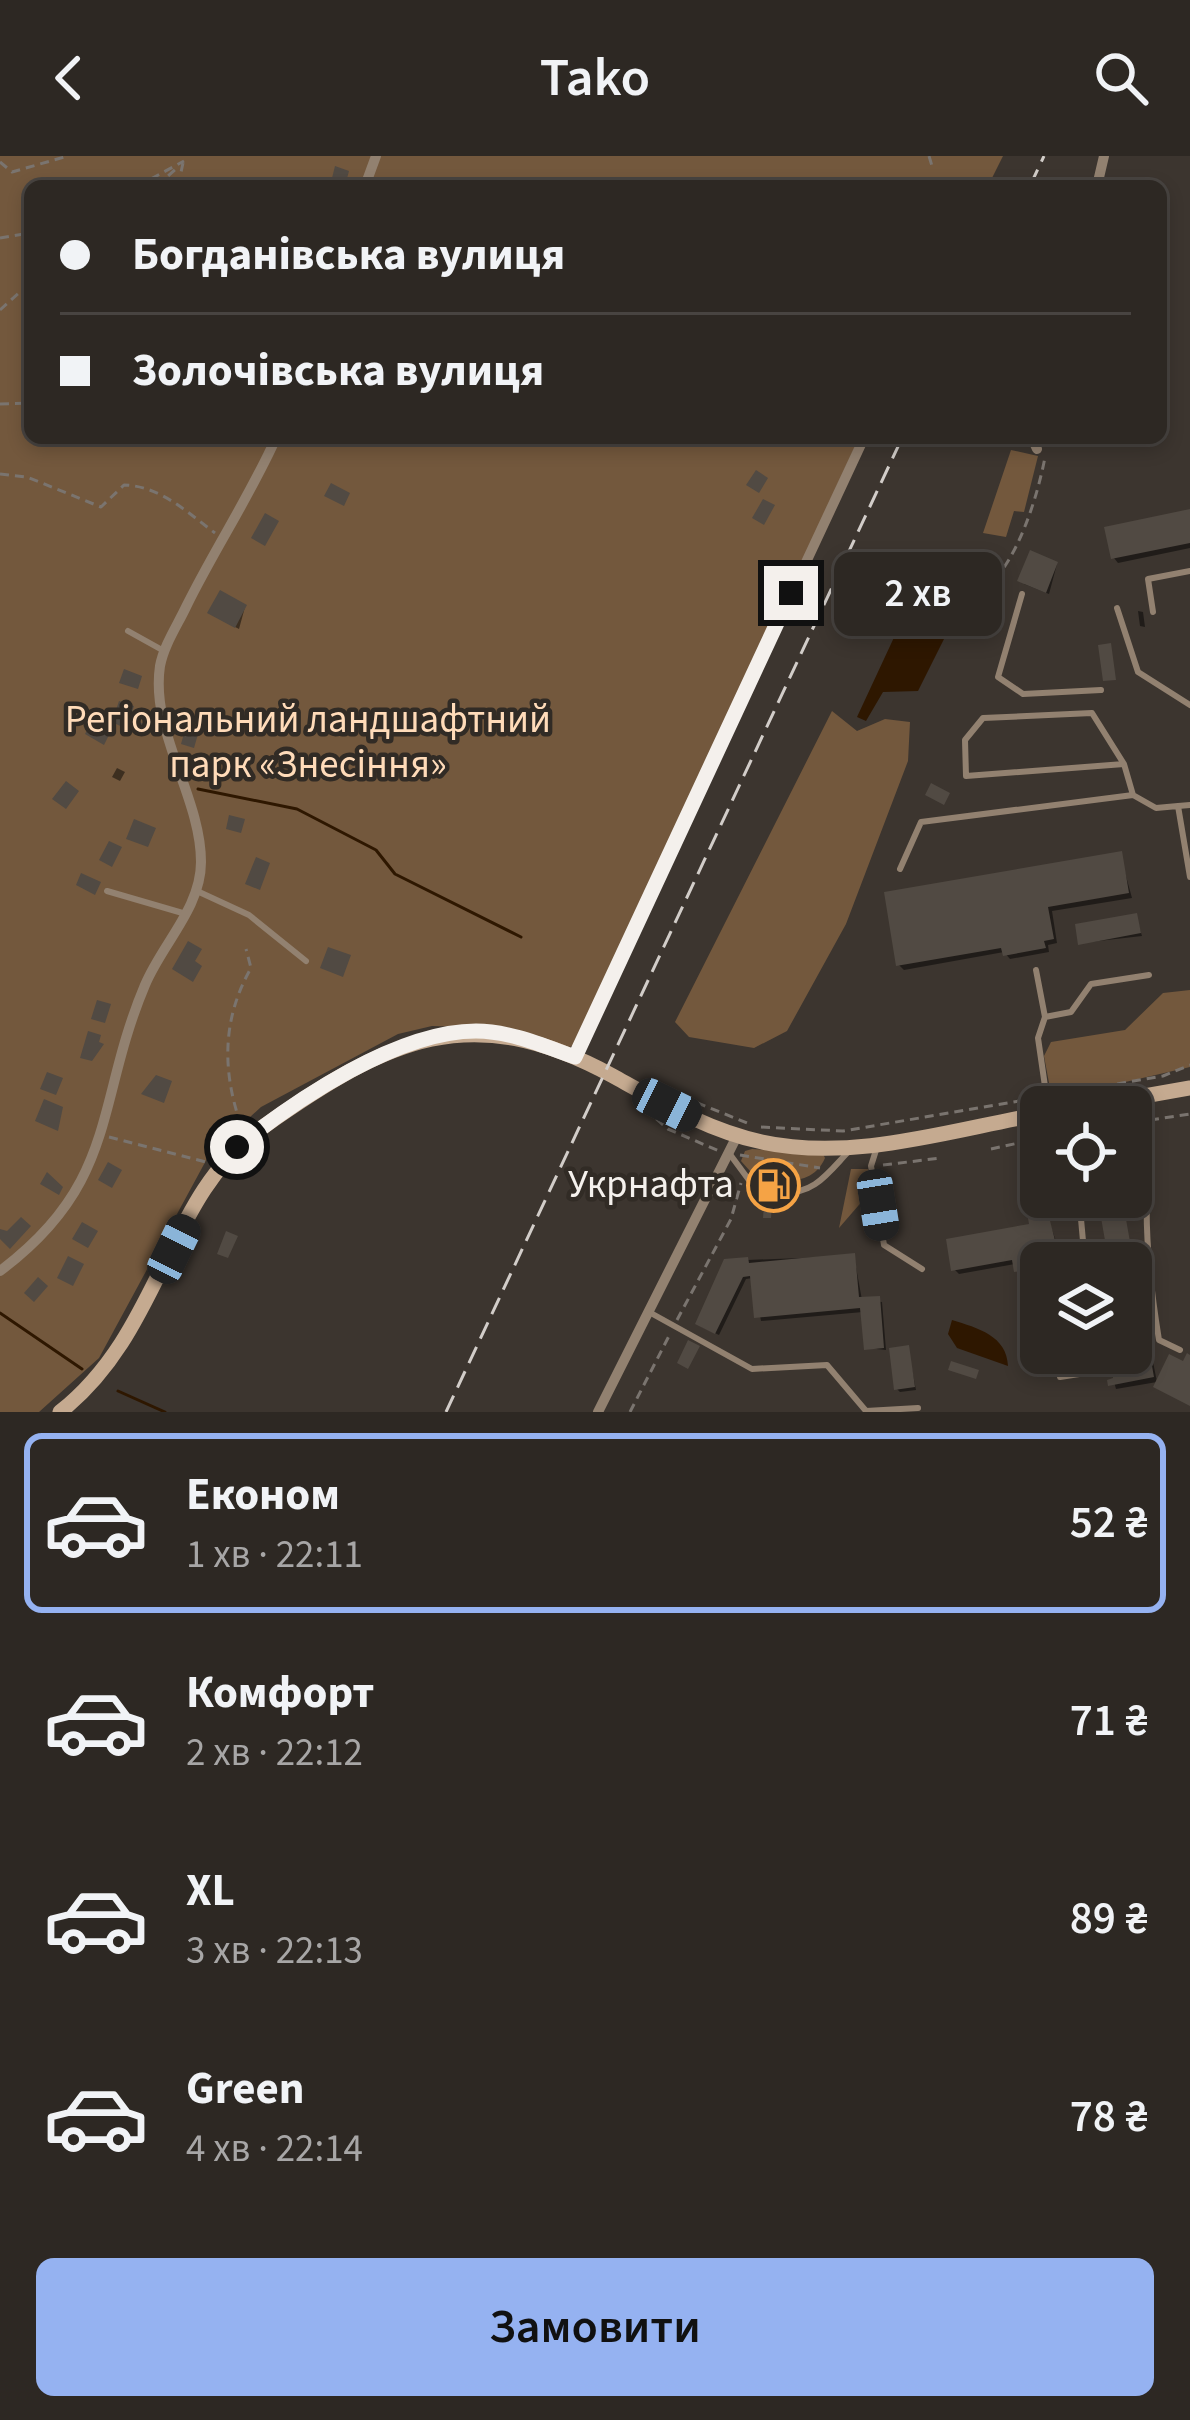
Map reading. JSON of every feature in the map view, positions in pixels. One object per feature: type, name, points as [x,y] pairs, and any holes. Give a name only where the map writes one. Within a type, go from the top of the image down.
[{"type":"main road","points":[[60,1412],[98,1382],[132,1333],[219,1167],[249,1138],[388,1052],[442,1034],[480,1030],[575,1057],[737,1136],[803,1149],[851,1148],[1020,1118]]},
{"type":"main road","points":[[1152,1094],[1190,1088]]},
{"type":"street","points":[[0,1270],[44,1235],[64,1208],[101,1135],[143,989],[197,891],[199,842],[162,701],[164,651],[273,444]]},
{"type":"street","points":[[575,1057],[861,444]]},
{"type":"street","points":[[598,1412],[737,1136]]},
{"type":"lane","points":[[1153,613],[1148,579],[1190,571]]},
{"type":"lane","points":[[1022,594],[998,677],[1023,694],[1101,690]]},
{"type":"lane","points":[[1118,608],[1138,672],[1190,705]]},
{"type":"lane","points":[[128,631],[164,651]]},
{"type":"lane","points":[[1124,764],[966,776],[965,740],[983,718],[1092,713],[1124,764],[1133,795]]},
{"type":"lane","points":[[900,869],[921,821],[1133,795],[1156,808],[1190,805]]},
{"type":"lane","points":[[1178,806],[1190,878]]},
{"type":"lane","points":[[107,890],[186,914]]},
{"type":"lane","points":[[197,891],[249,914],[305,961]]},
{"type":"lane","points":[[1036,970],[1045,1017],[1038,1038],[1045,1086]]},
{"type":"lane","points":[[1045,1017],[1071,1012],[1091,984],[1149,975]]},
{"type":"lane","points":[[878,1144],[871,1166],[884,1245],[922,1269]]},
{"type":"lane","points":[[782,1193],[802,1193],[825,1179],[851,1148]]},
{"type":"lane","points":[[729,1153],[757,1191]]},
{"type":"lane","points":[[1145,1218],[1159,1340],[1180,1350]]},
{"type":"lane","points":[[649,1312],[752,1369],[827,1365],[866,1411],[918,1408]]},
{"type":"lane","points":[[1060,1377],[1079,1374]]},
{"type":"path","points":[[0,162],[12,172],[68,156]]},
{"type":"path","points":[[174,156],[184,161]]},
{"type":"path","points":[[149,180],[193,156]]},
{"type":"path","points":[[929,156],[932,166]]},
{"type":"path","points":[[163,180],[184,161]]},
{"type":"path","points":[[179,180],[184,161]]},
{"type":"path","points":[[0,310],[24,288]]},
{"type":"path","points":[[984,589],[997,579],[1023,523],[1046,458],[1036,444]]},
{"type":"path","points":[[0,474],[27,477],[101,507],[124,485],[140,486],[162,494],[221,538]]},
{"type":"path","points":[[247,949],[251,968],[238,992],[226,1081],[249,1138]]},
{"type":"path","points":[[1107,1086],[1163,1076],[1190,1065]]},
{"type":"path","points":[[672,1092],[758,1126],[799,1132],[843,1131],[1020,1101]]},
{"type":"path","points":[[642,1107],[668,1129],[712,1150]]},
{"type":"path","points":[[1152,1120],[1190,1114]]},
{"type":"path","points":[[101,1135],[219,1167]]},
{"type":"path","points":[[991,1149],[1020,1143]]},
{"type":"path","points":[[744,1155],[820,1168]]},
{"type":"path","points":[[878,1166],[941,1158]]},
{"type":"path","points":[[630,1412],[731,1219],[744,1175]]},
{"type":"green space","name":"Регіональний ландшафтний парк «Знесіння»","points":[[0,156],[1003,156],[991,180],[24,180],[24,444],[856,444],[580,1041],[570,1047],[504,1028],[432,1026],[398,1034],[261,1107],[209,1155],[99,1358],[39,1412],[0,1412]]},
{"type":"green space","points":[[1011,450],[1038,456],[1024,512],[1014,511],[1006,537],[983,533]]},
{"type":"green space","points":[[832,711],[857,731],[885,719],[910,722],[908,761],[846,924],[787,1031],[754,1048],[689,1037],[675,1022]]},
{"type":"green space","points":[[1190,990],[1190,1067],[1108,1086],[1050,1086],[1044,1056],[1051,1042],[1125,1030],[1163,993]]},
{"type":"green space","points":[[745,1151],[823,1154],[825,1158],[805,1178],[758,1180],[741,1161]]},
{"type":"green space","points":[[851,1169],[868,1169],[871,1191],[839,1228]]},
{"type":"shaded area","points":[[924,573],[959,581],[946,635],[918,691],[883,692],[866,721],[857,717]]},
{"type":"shaded area","points":[[952,1320],[997,1340],[1008,1366],[957,1348],[948,1334]]},
{"type":"building","points":[[335,166],[349,171],[347,180],[332,180]]},
{"type":"building","points":[[756,470],[768,478],[759,493],[746,485]]},
{"type":"building","points":[[331,483],[350,493],[344,506],[324,496]]},
{"type":"building","points":[[763,499],[775,505],[764,525],[752,518]]},
{"type":"building","points":[[1190,509],[1190,543],[1111,559],[1104,527]]},
{"type":"building","points":[[265,513],[279,521],[265,546],[251,538]]},
{"type":"building","points":[[1030,550],[1058,562],[1046,593],[1017,581]]},
{"type":"building","points":[[220,590],[247,605],[235,628],[207,613]]},
{"type":"building","points":[[1111,643],[1116,680],[1103,681],[1098,645]]},
{"type":"building","points":[[124,669],[142,676],[138,689],[119,683]]},
{"type":"building","points":[[119,701],[134,706],[130,719],[145,724],[141,736],[112,722]]},
{"type":"building","points":[[95,715],[114,725],[104,745],[85,734]]},
{"type":"building","points":[[187,723],[200,727],[194,748],[181,744]]},
{"type":"building","points":[[66,781],[79,791],[66,809],[52,799]]},
{"type":"building","points":[[931,783],[950,793],[944,805],[925,795]]},
{"type":"building","points":[[229,815],[245,819],[241,833],[226,829]]},
{"type":"building","points":[[134,819],[156,828],[148,847],[126,839]]},
{"type":"building","points":[[109,841],[122,847],[112,867],[99,860]]},
{"type":"building","points":[[1122,851],[1129,893],[1048,907],[1054,939],[1044,941],[1046,948],[1003,956],[1001,948],[896,966],[884,892]]},
{"type":"building","points":[[256,857],[270,863],[260,890],[245,884]]},
{"type":"building","points":[[81,873],[101,882],[95,895],[76,885]]},
{"type":"building","points":[[1137,913],[1141,933],[1078,945],[1075,924]]},
{"type":"building","points":[[188,941],[202,949],[195,961],[202,966],[193,982],[172,969]]},
{"type":"building","points":[[328,947],[351,955],[343,977],[320,968]]},
{"type":"building","points":[[97,1000],[111,1004],[105,1023],[91,1019]]},
{"type":"building","points":[[88,1031],[101,1035],[99,1042],[104,1044],[92,1061],[80,1058]]},
{"type":"building","points":[[47,1072],[63,1078],[56,1095],[40,1089]]},
{"type":"building","points":[[156,1075],[172,1081],[164,1103],[141,1094]]},
{"type":"building","points":[[44,1099],[63,1107],[58,1131],[35,1121]]},
{"type":"building","points":[[108,1162],[122,1170],[112,1188],[98,1180]]},
{"type":"building","points":[[47,1172],[63,1187],[59,1195],[40,1184]]},
{"type":"building","points":[[758,1180],[782,1181],[781,1205],[772,1204],[771,1218],[763,1218],[764,1204],[756,1203]]},
{"type":"building","points":[[21,1217],[31,1226],[10,1249],[0,1239],[0,1229],[7,1231]]},
{"type":"building","points":[[1028,1218],[1049,1218],[1055,1242],[1020,1242],[1020,1271],[1014,1272],[1012,1260],[951,1271],[946,1239],[1029,1224]]},
{"type":"building","points":[[1101,1218],[1126,1218],[1130,1242],[1105,1242]]},
{"type":"building","points":[[82,1222],[98,1231],[88,1248],[72,1239]]},
{"type":"building","points":[[226,1231],[238,1236],[228,1258],[217,1254]]},
{"type":"building","points":[[855,1253],[859,1297],[880,1296],[884,1348],[864,1350],[860,1308],[754,1318],[750,1276],[743,1277],[715,1334],[695,1324],[724,1259],[748,1257],[749,1263]]},
{"type":"building","points":[[68,1256],[84,1264],[73,1286],[57,1278]]},
{"type":"building","points":[[38,1277],[48,1286],[34,1302],[24,1293]]},
{"type":"building","points":[[688,1340],[700,1346],[688,1369],[677,1363]]},
{"type":"building","points":[[909,1345],[915,1387],[894,1390],[889,1348]]},
{"type":"building","points":[[1187,1353],[1190,1406],[1153,1387],[1169,1354],[1183,1361]]},
{"type":"building","points":[[951,1361],[979,1370],[976,1379],[948,1370]]},
{"type":"building","points":[[1152,1366],[1154,1377],[1108,1386],[1107,1380],[1113,1378],[1111,1374],[1152,1374]]},
{"type":"waterway","points":[[198,789],[297,809],[376,850],[395,874],[521,937]]},
{"type":"waterway","points":[[0,1313],[82,1369]]},
{"type":"waterway","points":[[118,1391],[165,1412]]},
{"type":"railway","points":[[1033,180],[1044,156]]},
{"type":"railway","points":[[446,1412],[899,444]]},
{"type":"place","name":"Укрнафта","points":[[773,1185]]},
{"type":"route","points":[[237,1147],[388,1052],[442,1034],[480,1030],[519,1037],[575,1057],[791,593]]}]
